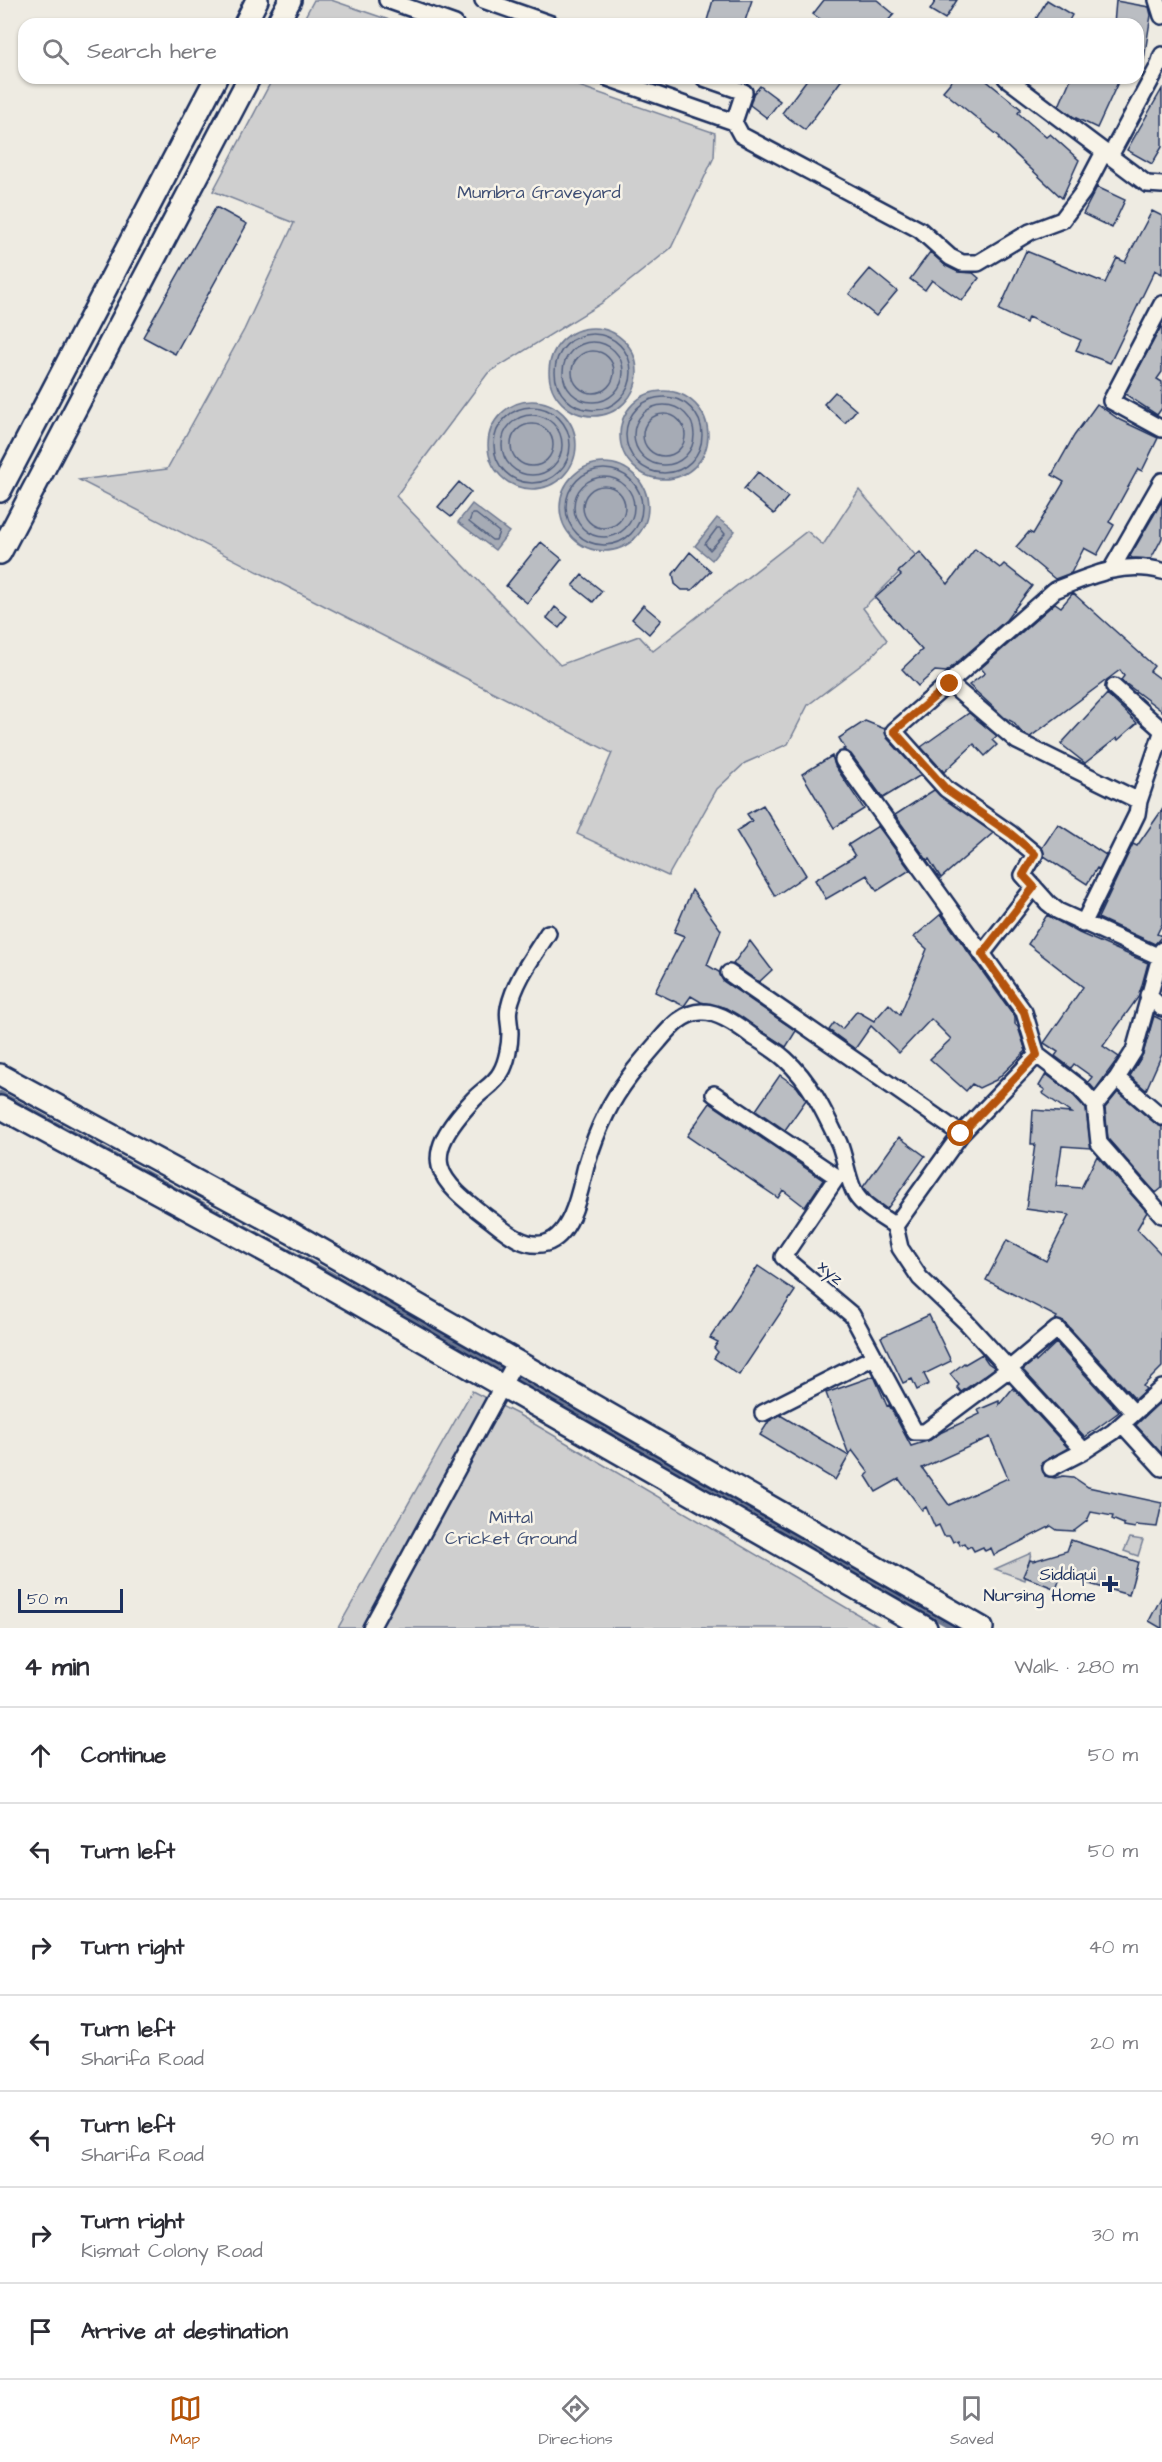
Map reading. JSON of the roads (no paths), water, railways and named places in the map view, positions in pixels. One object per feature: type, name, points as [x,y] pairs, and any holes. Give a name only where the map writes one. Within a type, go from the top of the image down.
[{"type":"street","points":[[248,18],[257,0]]},
{"type":"street","points":[[280,18],[290,0]]},
{"type":"street","points":[[387,0],[438,18]]},
{"type":"street","points":[[483,0],[533,18]]},
{"type":"street","points":[[1157,0],[1162,16]]},
{"type":"street","points":[[625,84],[734,122],[741,135],[920,230],[950,256],[962,263],[978,263],[1030,232],[1062,220],[1107,154],[1158,67],[1162,55]]},
{"type":"street","points":[[0,491],[213,84]]},
{"type":"street","points":[[0,553],[246,84]]},
{"type":"street","points":[[721,84],[744,92],[734,122]]},
{"type":"street","points":[[1014,84],[1147,184],[1162,185]]},
{"type":"street","points":[[1162,304],[1111,401],[1162,429]]},
{"type":"street","points":[[1111,570],[1162,481]]},
{"type":"street","points":[[1095,1105],[1118,1078],[1134,1051],[1161,955],[1083,924],[1048,903],[1023,875],[1035,854],[1011,834],[946,789],[894,731],[1055,590],[1122,567],[1162,571]]},
{"type":"street","points":[[950,684],[1017,741],[1138,801]]},
{"type":"street","points":[[1083,924],[1137,814],[1138,801],[1162,731],[1114,687]]},
{"type":"street","points":[[843,760],[1024,1012],[1037,1055],[1079,1087],[1095,1105],[1099,1143],[1160,1208]]},
{"type":"street","points":[[982,954],[1034,887]]},
{"type":"street","points":[[548,933],[514,987],[508,1012],[510,1034],[502,1072],[459,1116],[439,1148],[438,1166],[446,1181],[466,1202],[512,1236],[528,1243],[544,1244],[555,1239],[567,1224],[579,1200],[586,1165],[605,1116],[619,1090],[634,1069],[681,1019],[693,1013],[714,1014],[742,1029],[790,1064],[817,1099],[839,1144],[852,1188],[858,1198],[896,1226],[900,1248],[920,1278],[1084,1451]]},
{"type":"street","points":[[729,973],[961,1134]]},
{"type":"street","points":[[1148,995],[1162,1008]]},
{"type":"street","points":[[896,1226],[961,1134],[1037,1055]]},
{"type":"street","points":[[0,1075],[294,1234],[509,1373],[926,1628]]},
{"type":"street","points":[[1118,1078],[1162,1117]]},
{"type":"street","name":"xyz","points":[[714,1094],[837,1177],[783,1257],[852,1315],[915,1432],[925,1432],[1009,1370]]},
{"type":"street","points":[[0,1107],[280,1259],[509,1373],[982,1628]]},
{"type":"street","points":[[1009,1370],[1057,1329],[1134,1413]]},
{"type":"street","points":[[763,1413],[874,1357]]},
{"type":"street","points":[[371,1628],[509,1373]]},
{"type":"street","points":[[1051,1468],[1084,1451],[1122,1424],[1162,1388]]},
{"type":"street","points":[[1122,1424],[1162,1468]]},
{"type":"water","points":[[593,328],[610,332],[624,341],[633,355],[637,372],[633,389],[624,403],[610,412],[593,416],[576,412],[562,403],[553,389],[549,372],[553,355],[562,341],[576,332]]},
{"type":"water","points":[[664,391],[681,395],[695,404],[704,418],[708,435],[704,452],[695,466],[681,475],[664,479],[647,475],[633,466],[624,452],[620,435],[624,418],[633,404],[647,395]]},
{"type":"water","points":[[532,401],[549,405],[563,414],[572,428],[576,445],[572,462],[563,476],[549,485],[532,489],[515,485],[501,476],[492,462],[488,445],[492,428],[501,414],[515,405]]},
{"type":"water","points":[[604,463],[621,467],[635,476],[644,490],[648,507],[644,524],[635,538],[621,547],[604,551],[587,547],[573,538],[564,524],[560,507],[564,490],[573,476],[587,467]]},
{"type":"water","points":[[472,504],[509,532],[495,550],[458,522]]},
{"type":"water","points":[[717,518],[735,531],[712,560],[695,546]]},
{"type":"waterway","points":[[0,1093],[445,1336],[953,1628]]},
{"type":"place","name":"Siddiqui Nursing Home","points":[[1110,1584]]},
{"type":"park label","name":"Mumbra Graveyard","points":[[539,192]]},
{"type":"park label","name":"Mittal Cricket Ground","points":[[511,1528]]}]
